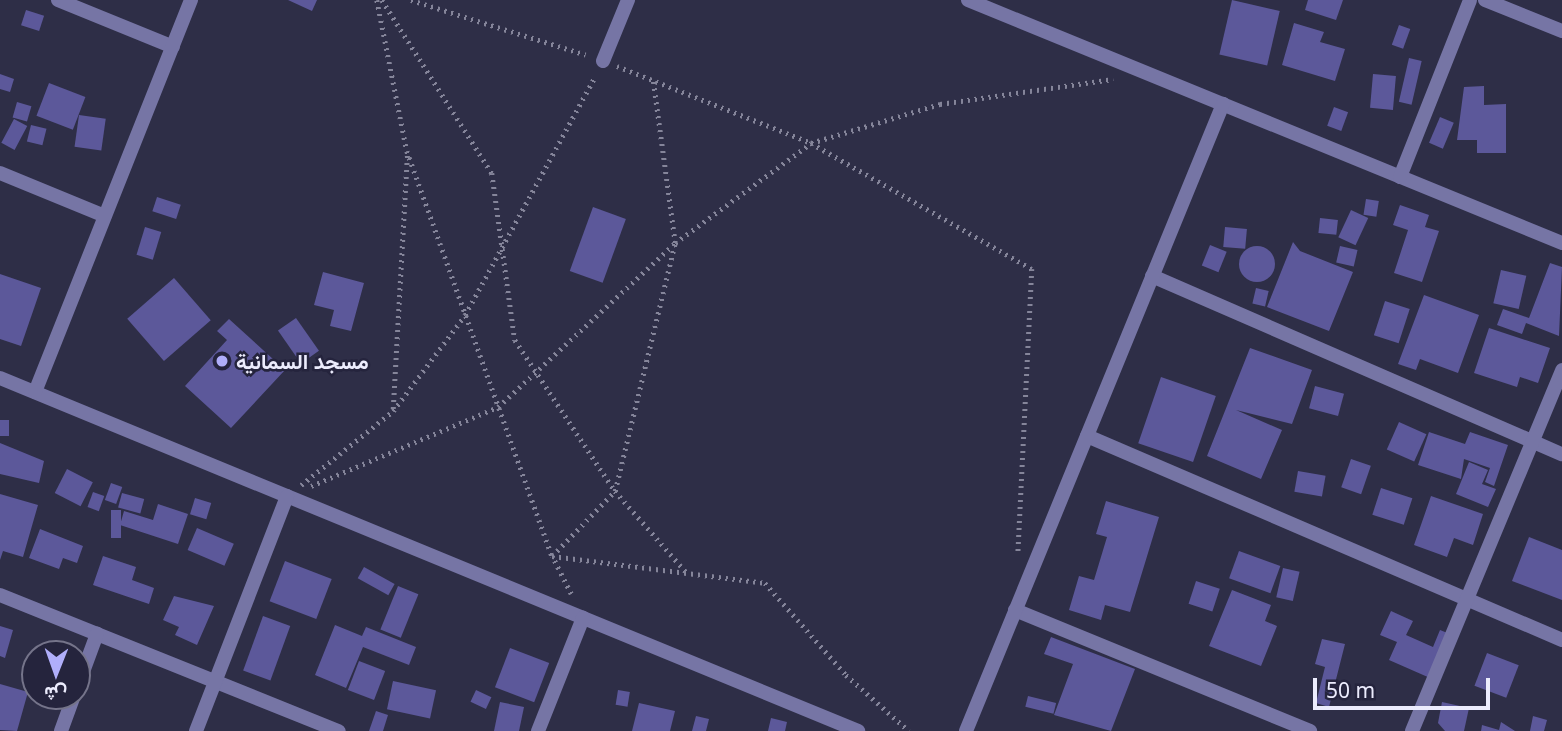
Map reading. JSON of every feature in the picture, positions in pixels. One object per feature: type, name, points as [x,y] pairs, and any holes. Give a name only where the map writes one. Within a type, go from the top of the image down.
[{"type":"street","points":[[58,0],[173,47]]},
{"type":"street","points":[[35,392],[191,0]]},
{"type":"street","points":[[603,61],[628,0]]},
{"type":"street","points":[[1400,177],[1470,0]]},
{"type":"street","points":[[1485,0],[1562,31]]},
{"type":"street","points":[[972,1],[1562,243]]},
{"type":"street","points":[[966,731],[1223,104]]},
{"type":"street","points":[[0,173],[105,216]]},
{"type":"street","points":[[1152,276],[1562,454]]},
{"type":"street","points":[[1412,731],[1562,370]]},
{"type":"street","points":[[0,378],[858,731]]},
{"type":"street","points":[[1087,436],[1562,640]]},
{"type":"street","points":[[196,731],[287,496]]},
{"type":"street","points":[[0,594],[339,731]]},
{"type":"street","points":[[1015,610],[1310,731]]},
{"type":"street","points":[[538,731],[583,618]]},
{"type":"street","points":[[91,650],[97,634]]},
{"type":"street","points":[[61,731],[69,710]]},
{"type":"path","points":[[379,0],[407,151],[552,556],[583,618]]},
{"type":"path","points":[[379,0],[492,173],[515,340],[615,491],[688,573]]},
{"type":"path","points":[[411,0],[603,61],[811,143],[1032,269],[1017,569]]},
{"type":"path","points":[[287,496],[393,411],[465,315],[503,252],[603,61]]},
{"type":"path","points":[[287,496],[498,407],[533,368],[675,243],[811,143],[940,104],[1148,74]]},
{"type":"path","points":[[552,556],[615,491],[675,243],[653,80]]},
{"type":"path","points":[[393,411],[407,151]]},
{"type":"path","points":[[552,556],[765,583],[846,675],[909,731]]},
{"type":"building","points":[[288,0],[317,0],[312,11]]},
{"type":"building","points":[[1232,0],[1280,11],[1267,66],[1219,55]]},
{"type":"building","points":[[1308,0],[1343,0],[1336,20],[1305,10]]},
{"type":"building","points":[[26,10],[44,16],[39,31],[21,25]]},
{"type":"building","points":[[1294,23],[1324,32],[1320,42],[1345,49],[1335,81],[1282,65]]},
{"type":"building","points":[[1399,25],[1410,29],[1403,49],[1392,45]]},
{"type":"building","points":[[1409,58],[1422,61],[1412,105],[1399,102]]},
{"type":"building","points":[[0,74],[14,79],[10,92],[0,89]]},
{"type":"building","points":[[1373,74],[1396,76],[1393,110],[1370,108]]},
{"type":"building","points":[[49,83],[85,97],[73,130],[36,116]]},
{"type":"building","points":[[1484,86],[1484,105],[1506,104],[1506,153],[1477,153],[1477,140],[1457,140],[1464,87]]},
{"type":"building","points":[[17,102],[31,106],[27,122],[13,117]]},
{"type":"building","points":[[1334,107],[1348,112],[1341,131],[1327,126]]},
{"type":"building","points":[[79,115],[106,119],[101,150],[75,147]]},
{"type":"building","points":[[1440,117],[1454,123],[1443,149],[1429,143]]},
{"type":"building","points":[[14,119],[27,126],[15,150],[1,143]]},
{"type":"building","points":[[31,125],[47,129],[42,145],[27,141]]},
{"type":"building","points":[[157,197],[181,205],[176,219],[152,211]]},
{"type":"building","points":[[1366,199],[1379,201],[1376,217],[1363,215]]},
{"type":"building","points":[[1400,205],[1429,215],[1425,227],[1439,231],[1422,282],[1394,273],[1408,230],[1393,225]]},
{"type":"building","points":[[593,207],[626,219],[603,283],[570,271]]},
{"type":"building","points":[[1351,210],[1368,218],[1356,245],[1338,237]]},
{"type":"building","points":[[1320,218],[1338,220],[1336,235],[1318,233]]},
{"type":"building","points":[[145,227],[161,232],[153,260],[137,255]]},
{"type":"building","points":[[1225,227],[1247,229],[1245,249],[1223,247]]},
{"type":"building","points":[[1293,242],[1300,251],[1353,272],[1329,331],[1267,307]]},
{"type":"building","points":[[1210,245],[1227,252],[1218,272],[1202,265]]},
{"type":"building","points":[[1257,246],[1270,251],[1275,264],[1270,277],[1257,282],[1244,277],[1239,264],[1244,251]]},
{"type":"building","points":[[1340,246],[1358,250],[1354,267],[1336,263]]},
{"type":"building","points":[[1550,263],[1562,267],[1559,336],[1526,323],[1522,334],[1497,325],[1503,309],[1529,318]]},
{"type":"building","points":[[1501,270],[1526,276],[1519,309],[1493,303]]},
{"type":"building","points":[[323,272],[364,283],[351,331],[330,326],[334,310],[314,305]]},
{"type":"building","points":[[0,274],[41,288],[21,346],[0,339]]},
{"type":"building","points":[[174,278],[211,320],[164,361],[127,319]]},
{"type":"building","points":[[1256,288],[1269,291],[1265,307],[1252,304]]},
{"type":"building","points":[[1424,295],[1479,315],[1458,373],[1420,359],[1416,370],[1398,364]]},
{"type":"building","points":[[1385,301],[1410,309],[1399,343],[1374,335]]},
{"type":"building","points":[[296,318],[319,351],[301,363],[278,331]]},
{"type":"building","points":[[229,319],[285,370],[231,428],[185,386],[227,340],[217,331]]},
{"type":"building","points":[[1489,328],[1550,348],[1538,383],[1520,377],[1517,387],[1474,373]]},
{"type":"building","points":[[1250,348],[1312,370],[1292,424],[1236,410],[1282,430],[1261,479],[1207,456]]},
{"type":"building","points":[[1161,377],[1216,396],[1193,462],[1138,443]]},
{"type":"building","points":[[1315,386],[1344,394],[1338,416],[1309,408]]},
{"type":"building","points":[[0,420],[9,420],[9,436],[0,436]]},
{"type":"building","points":[[1399,422],[1426,434],[1414,462],[1387,449]]},
{"type":"building","points":[[1429,432],[1465,444],[1470,432],[1508,445],[1494,486],[1485,482],[1490,468],[1464,459],[1461,479],[1418,465]]},
{"type":"building","points":[[0,443],[44,461],[39,483],[0,474]]},
{"type":"building","points":[[1351,459],[1371,466],[1361,494],[1341,487]]},
{"type":"building","points":[[1469,462],[1488,470],[1482,484],[1496,489],[1488,507],[1456,494]]},
{"type":"building","points":[[67,469],[93,482],[81,506],[55,493]]},
{"type":"building","points":[[1298,471],[1326,476],[1322,497],[1294,492]]},
{"type":"building","points":[[111,483],[122,487],[116,504],[105,500]]},
{"type":"building","points":[[1381,488],[1412,498],[1404,525],[1372,515]]},
{"type":"building","points":[[93,492],[104,496],[99,511],[88,507]]},
{"type":"building","points":[[122,493],[144,499],[140,513],[118,507]]},
{"type":"building","points":[[0,494],[38,505],[23,557],[3,551],[0,560]]},
{"type":"building","points":[[1431,496],[1483,514],[1473,545],[1454,538],[1447,557],[1414,545]]},
{"type":"building","points":[[195,498],[211,503],[206,519],[190,514]]},
{"type":"building","points":[[1106,501],[1159,517],[1130,612],[1105,605],[1101,620],[1069,610],[1079,576],[1094,580],[1107,537],[1096,534]]},
{"type":"building","points":[[158,504],[188,514],[178,544],[120,525],[124,511],[153,520]]},
{"type":"building","points":[[111,510],[121,510],[121,538],[111,538]]},
{"type":"building","points":[[197,528],[234,544],[224,566],[188,550]]},
{"type":"building","points":[[40,529],[83,546],[77,563],[63,558],[59,569],[29,558]]},
{"type":"building","points":[[1529,537],[1562,550],[1562,600],[1512,581]]},
{"type":"building","points":[[1239,551],[1280,566],[1270,593],[1229,578]]},
{"type":"building","points":[[103,556],[136,567],[132,580],[154,588],[149,604],[93,585]]},
{"type":"building","points":[[285,561],[332,579],[316,619],[270,601]]},
{"type":"building","points":[[364,567],[395,584],[388,595],[358,578]]},
{"type":"building","points":[[1283,568],[1300,572],[1293,601],[1276,597]]},
{"type":"building","points":[[1196,581],[1220,589],[1212,612],[1189,604]]},
{"type":"building","points":[[398,586],[418,594],[401,638],[380,630]]},
{"type":"building","points":[[1232,590],[1271,605],[1265,621],[1277,626],[1261,666],[1209,646]]},
{"type":"building","points":[[174,596],[214,606],[197,645],[175,635],[179,627],[163,620]]},
{"type":"building","points":[[1391,611],[1413,621],[1406,635],[1433,647],[1440,630],[1450,634],[1430,678],[1389,660],[1397,642],[1380,635]]},
{"type":"building","points":[[263,616],[290,626],[270,680],[243,671]]},
{"type":"building","points":[[335,625],[362,636],[366,627],[416,647],[409,665],[363,647],[346,688],[315,675]]},
{"type":"building","points":[[0,626],[13,630],[5,658],[0,656]]},
{"type":"building","points":[[1051,637],[1135,669],[1111,731],[1054,715],[1073,664],[1044,654]]},
{"type":"building","points":[[1322,639],[1345,644],[1329,707],[1316,703],[1325,667],[1315,664]]},
{"type":"building","points":[[510,648],[549,663],[534,702],[495,687]]},
{"type":"building","points":[[1487,653],[1519,665],[1506,698],[1474,686]]},
{"type":"building","points":[[359,661],[385,671],[374,700],[348,690]]},
{"type":"building","points":[[393,681],[436,690],[430,719],[387,709]]},
{"type":"building","points":[[0,684],[21,690],[23,710],[17,731],[0,730]]},
{"type":"building","points":[[476,690],[491,697],[486,709],[471,702]]},
{"type":"building","points":[[618,690],[630,692],[628,707],[616,705]]},
{"type":"building","points":[[1028,696],[1056,703],[1053,714],[1025,707]]},
{"type":"building","points":[[500,702],[524,707],[519,731],[494,731]]},
{"type":"building","points":[[1442,702],[1469,708],[1464,731],[1445,731],[1438,723]]},
{"type":"building","points":[[639,703],[675,711],[670,731],[632,731]]},
{"type":"building","points":[[376,711],[388,715],[383,731],[369,731]]},
{"type":"building","points":[[696,716],[709,719],[706,731],[692,731]]},
{"type":"building","points":[[1533,716],[1547,720],[1544,731],[1530,731]]},
{"type":"building","points":[[771,718],[787,722],[785,731],[768,731]]},
{"type":"building","points":[[1501,722],[1515,731],[1481,731],[1482,725],[1499,730]]},
{"type":"place","name":"مسجد السمانية","points":[[222,361]]}]
